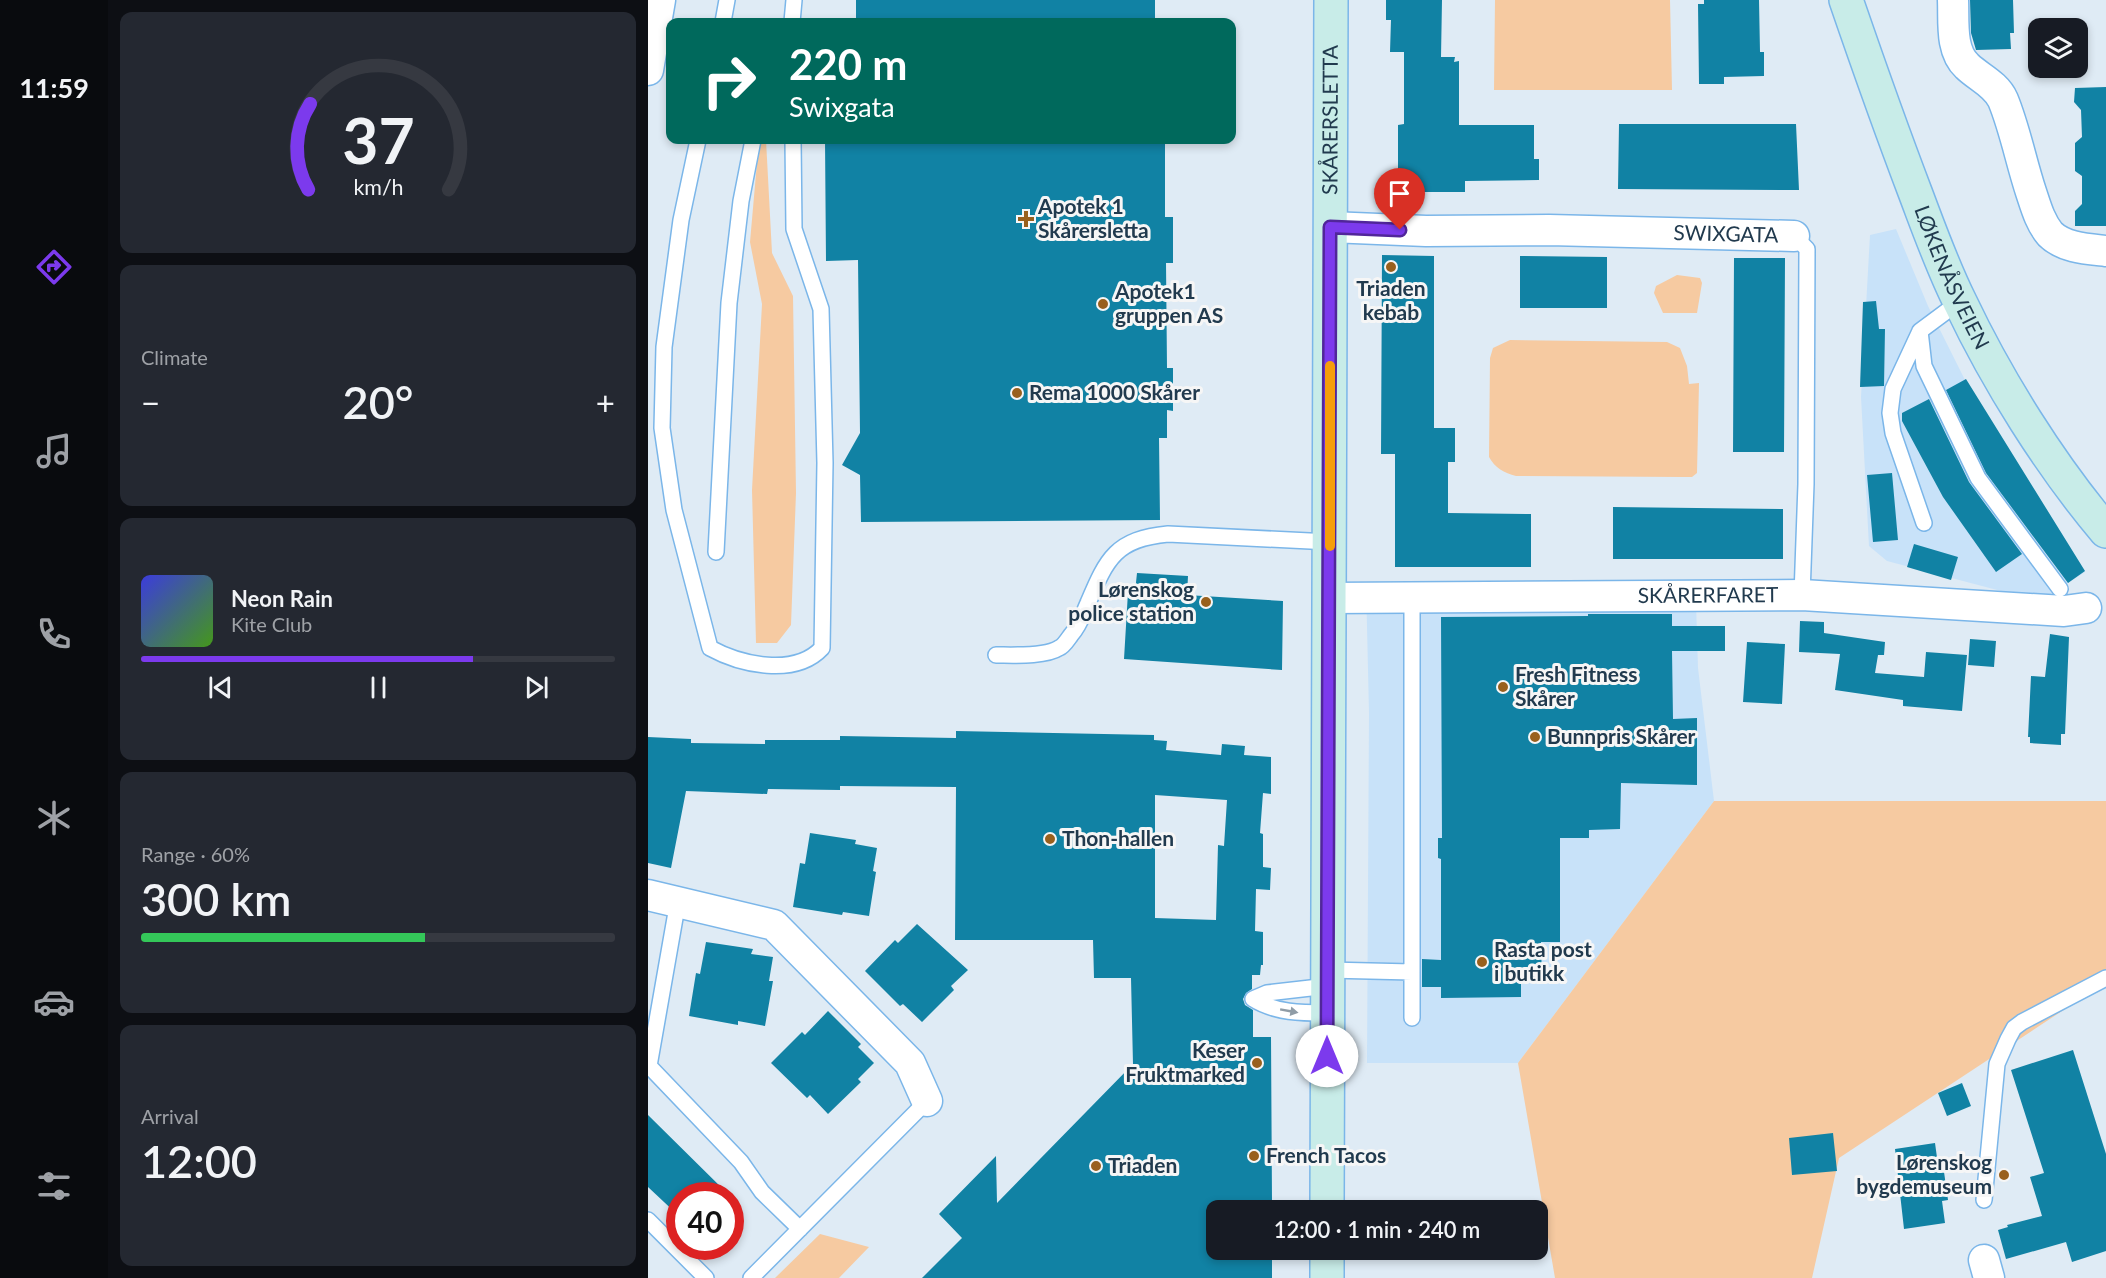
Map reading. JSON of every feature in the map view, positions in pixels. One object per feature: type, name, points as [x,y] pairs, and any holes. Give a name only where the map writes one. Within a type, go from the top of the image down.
[{"type":"street","name":"SKÅRERSLETTA","points":[[1326,0],[1330,227],[1327,1200]]},
{"type":"street","name":"LØKENÅSVEIEN","points":[[1846,0],[1906,170],[1959,302],[2024,416],[2106,531]]},
{"type":"street","points":[[1953,0],[1954,38],[1959,54],[1966,66],[1984,78],[2002,98],[2039,217],[2051,234],[2065,243],[2085,249],[2106,251]]},
{"type":"street","points":[[648,70],[655,8]]},
{"type":"street","name":"SWIXGATA","points":[[1330,227],[1426,231],[1549,230],[1794,236]]},
{"type":"street","name":"SKÅRERFARET","points":[[1330,598],[1802,595],[2064,611],[2086,609]]},
{"type":"street","points":[[648,895],[774,925],[910,1063],[927,1101]]},
{"type":"street","points":[[1327,1260],[1327,1278]]},
{"type":"lane","points":[[724,18],[727,0]]},
{"type":"lane","points":[[792,18],[794,0]]},
{"type":"lane","points":[[697,144],[681,220],[664,347],[662,429],[674,510],[710,648],[729,658],[761,666],[794,663],[813,658],[822,648],[825,463],[821,309],[794,229],[793,144]]},
{"type":"lane","points":[[716,552],[729,303],[741,201],[752,144]]},
{"type":"lane","name":"SWIXGATA","points":[[1794,236],[1807,249],[1806,476],[1802,595]]},
{"type":"lane","points":[[1924,523],[1893,433],[1890,414],[1893,389],[1920,331],[1959,302]]},
{"type":"lane","points":[[1920,331],[1924,366],[1978,478],[2060,589]]},
{"type":"lane","points":[[996,655],[1030,655],[1059,649],[1078,627],[1099,575],[1108,560],[1133,540],[1168,534],[1330,542]]},
{"type":"lane","points":[[1412,598],[1412,1018]]},
{"type":"lane","points":[[678,901],[649,1066],[741,1162],[762,1192],[800,1229]]},
{"type":"lane","points":[[1328,990],[1412,972]]},
{"type":"lane","points":[[1984,1200],[1997,1064],[2014,1028],[2106,978]]},
{"type":"lane","points":[[750,1278],[927,1101]]},
{"type":"lane","points":[[648,1220],[706,1278]]},
{"type":"shaded area","points":[[1495,0],[1670,0],[1672,90],[1494,90]]},
{"type":"shaded area","points":[[759,144],[766,144],[772,253],[793,296],[796,493],[791,625],[777,643],[756,643],[752,490],[762,304],[750,242]]},
{"type":"shaded area","points":[[1896,229],[1928,306],[1965,380],[2012,464],[2085,572],[2046,597],[2026,597],[1887,561],[1869,546],[1861,397],[1870,235]]},
{"type":"shaded area","points":[[1677,275],[1700,278],[1702,283],[1697,313],[1663,313],[1654,293],[1656,286]]},
{"type":"shaded area","points":[[1510,340],[1667,342],[1680,348],[1687,366],[1689,384],[1699,383],[1697,473],[1692,477],[1516,476],[1500,469],[1489,457],[1490,358],[1493,348]]},
{"type":"shaded area","points":[[1525,581],[1696,602],[1698,668],[1714,801],[1518,1063],[1367,1063],[1369,713],[1366,583]]},
{"type":"shaded area","points":[[1714,801],[2106,801],[2106,982],[1839,1158],[1812,1278],[1555,1278],[1548,1237],[1548,1200],[1542,1200],[1518,1063]]},
{"type":"shaded area","points":[[820,1234],[869,1247],[839,1278],[775,1278]]},
{"type":"building","points":[[856,0],[1155,0],[1155,18],[856,18]]},
{"type":"building","points":[[1386,0],[1442,0],[1441,57],[1455,57],[1454,62],[1459,61],[1459,125],[1534,125],[1534,159],[1539,159],[1539,180],[1465,181],[1465,192],[1398,192],[1398,125],[1404,124],[1404,52],[1390,52],[1391,20],[1386,20]]},
{"type":"building","points":[[1704,0],[1759,0],[1760,52],[1764,52],[1764,76],[1724,77],[1724,84],[1699,84],[1698,4],[1704,4]]},
{"type":"building","points":[[1970,0],[2013,0],[2014,33],[2010,33],[2011,49],[1976,50],[1971,33]]},
{"type":"building","points":[[2106,87],[2106,226],[2075,226],[2075,211],[2082,204],[2082,176],[2075,171],[2075,143],[2082,137],[2081,110],[2074,102],[2075,88]]},
{"type":"building","points":[[1619,124],[1796,124],[1799,190],[1618,189]]},
{"type":"building","points":[[825,144],[1165,144],[1165,217],[1173,217],[1173,263],[1166,263],[1167,368],[1173,368],[1173,411],[1167,410],[1167,438],[1159,438],[1160,520],[861,522],[860,475],[842,465],[860,433],[858,260],[826,261]]},
{"type":"building","points":[[1382,255],[1434,256],[1434,428],[1455,428],[1455,462],[1448,462],[1448,513],[1531,514],[1531,567],[1395,567],[1395,454],[1381,454]]},
{"type":"building","points":[[1520,256],[1607,257],[1607,308],[1520,308]]},
{"type":"building","points":[[1734,258],[1785,258],[1784,452],[1733,452]]},
{"type":"building","points":[[1876,301],[1879,329],[1885,329],[1884,386],[1860,387],[1863,302]]},
{"type":"building","points":[[1966,379],[2085,571],[2068,583],[1986,473],[1946,390]]},
{"type":"building","points":[[1929,399],[1969,482],[2022,554],[1996,572],[1943,497],[1902,421],[1902,413]]},
{"type":"building","points":[[1892,473],[1898,540],[1873,542],[1867,475]]},
{"type":"building","points":[[1613,507],[1783,509],[1783,559],[1613,559]]},
{"type":"building","points":[[1914,544],[1958,557],[1951,580],[1907,567]]},
{"type":"building","points":[[1137,573],[1188,576],[1187,595],[1283,601],[1282,670],[1124,659],[1128,592],[1135,592]]},
{"type":"building","points":[[1588,614],[1672,614],[1672,626],[1725,626],[1725,651],[1672,651],[1673,719],[1697,718],[1697,785],[1621,783],[1620,829],[1589,830],[1589,838],[1560,838],[1560,942],[1541,942],[1542,981],[1521,982],[1521,997],[1441,998],[1441,987],[1422,987],[1422,959],[1441,960],[1441,859],[1438,858],[1438,838],[1442,838],[1441,617],[1588,616]]},
{"type":"building","points":[[1800,621],[1824,622],[1824,633],[1885,642],[1884,655],[1878,655],[1875,673],[1924,677],[1926,652],[1967,655],[1962,711],[1903,706],[1903,700],[1835,690],[1840,654],[1799,652]]},
{"type":"building","points":[[2050,634],[2069,637],[2065,734],[2061,734],[2061,745],[2030,743],[2030,737],[2028,737],[2031,676],[2045,677]]},
{"type":"building","points":[[1970,639],[1996,641],[1994,667],[1968,665]]},
{"type":"building","points":[[1747,642],[1785,644],[1782,704],[1743,702]]},
{"type":"building","points":[[956,731],[1154,735],[1154,740],[1167,741],[1166,750],[1221,755],[1222,744],[1245,746],[1244,755],[1271,757],[1271,794],[1263,793],[1260,833],[1263,834],[1263,867],[1271,868],[1270,890],[1256,889],[1255,931],[1263,932],[1263,965],[1261,965],[1260,975],[1252,975],[1252,989],[1243,999],[1245,1005],[1253,1010],[1253,1037],[1271,1037],[1272,1200],[1206,1200],[1206,1260],[1272,1260],[1272,1278],[922,1278],[962,1238],[939,1214],[996,1156],[997,1203],[1133,1064],[1131,978],[1094,978],[1093,940],[955,940],[956,787],[840,786],[840,790],[768,789],[767,794],[686,791],[671,868],[648,863],[648,737],[691,739],[691,743],[765,744],[765,740],[840,740],[840,736],[956,738]],"holes":[[[1155,795],[1227,800],[1224,846],[1218,845],[1216,920],[1155,918]]]},
{"type":"building","points":[[810,833],[856,840],[855,844],[877,848],[873,871],[876,872],[869,916],[843,912],[842,915],[793,907],[800,863],[805,864]]},
{"type":"building","points":[[917,924],[968,970],[951,986],[954,990],[922,1022],[903,1004],[900,1006],[865,971],[895,940],[898,943]]},
{"type":"building","points":[[706,942],[753,949],[751,954],[773,957],[769,981],[773,981],[765,1026],[738,1021],[738,1025],[689,1016],[696,973],[700,974]]},
{"type":"building","points":[[828,1011],[861,1044],[858,1047],[874,1063],[858,1079],[861,1082],[828,1114],[810,1095],[807,1098],[771,1063],[802,1032],[805,1035]]},
{"type":"building","points":[[2073,1050],[2106,1154],[2106,1251],[2072,1262],[2066,1242],[2006,1259],[1998,1230],[2008,1227],[2007,1225],[2042,1216],[2030,1177],[2044,1173],[2011,1070]]},
{"type":"building","points":[[1962,1083],[1971,1106],[1947,1116],[1938,1093]]},
{"type":"building","points":[[648,1115],[716,1182],[666,1182],[666,1204],[648,1187]]},
{"type":"building","points":[[1833,1133],[1837,1171],[1792,1175],[1789,1138]]},
{"type":"building","points":[[1935,1143],[1939,1172],[1944,1172],[1948,1200],[1942,1201],[1945,1223],[1904,1229],[1895,1149]]},
{"type":"slow traffic","points":[[1330,366],[1330,546]]},
{"type":"place","name":"Apotek 1 Skårersletta","points":[[1026,219]]},
{"type":"place","name":"Triaden kebab","points":[[1391,267]]},
{"type":"place","name":"Apotek1 gruppen AS","points":[[1103,304]]},
{"type":"place","name":"Rema 1000 Skårer","points":[[1017,393]]},
{"type":"place","name":"Lørenskog police station","points":[[1206,602]]},
{"type":"place","name":"Fresh Fitness Skårer","points":[[1503,687]]},
{"type":"place","name":"Bunnpris Skårer","points":[[1535,737]]},
{"type":"place","name":"Thon-hallen","points":[[1050,839]]},
{"type":"place","name":"Rasta post i butikk","points":[[1482,962]]},
{"type":"place","name":"Keser Fruktmarked","points":[[1257,1063]]},
{"type":"place","name":"French Tacos","points":[[1254,1156]]},
{"type":"place","name":"Triaden","points":[[1096,1166]]},
{"type":"place","name":"Lørenskog bygdemuseum","points":[[2004,1175]]},
{"type":"route","points":[[1327,1056],[1330,227],[1400,230]]}]
